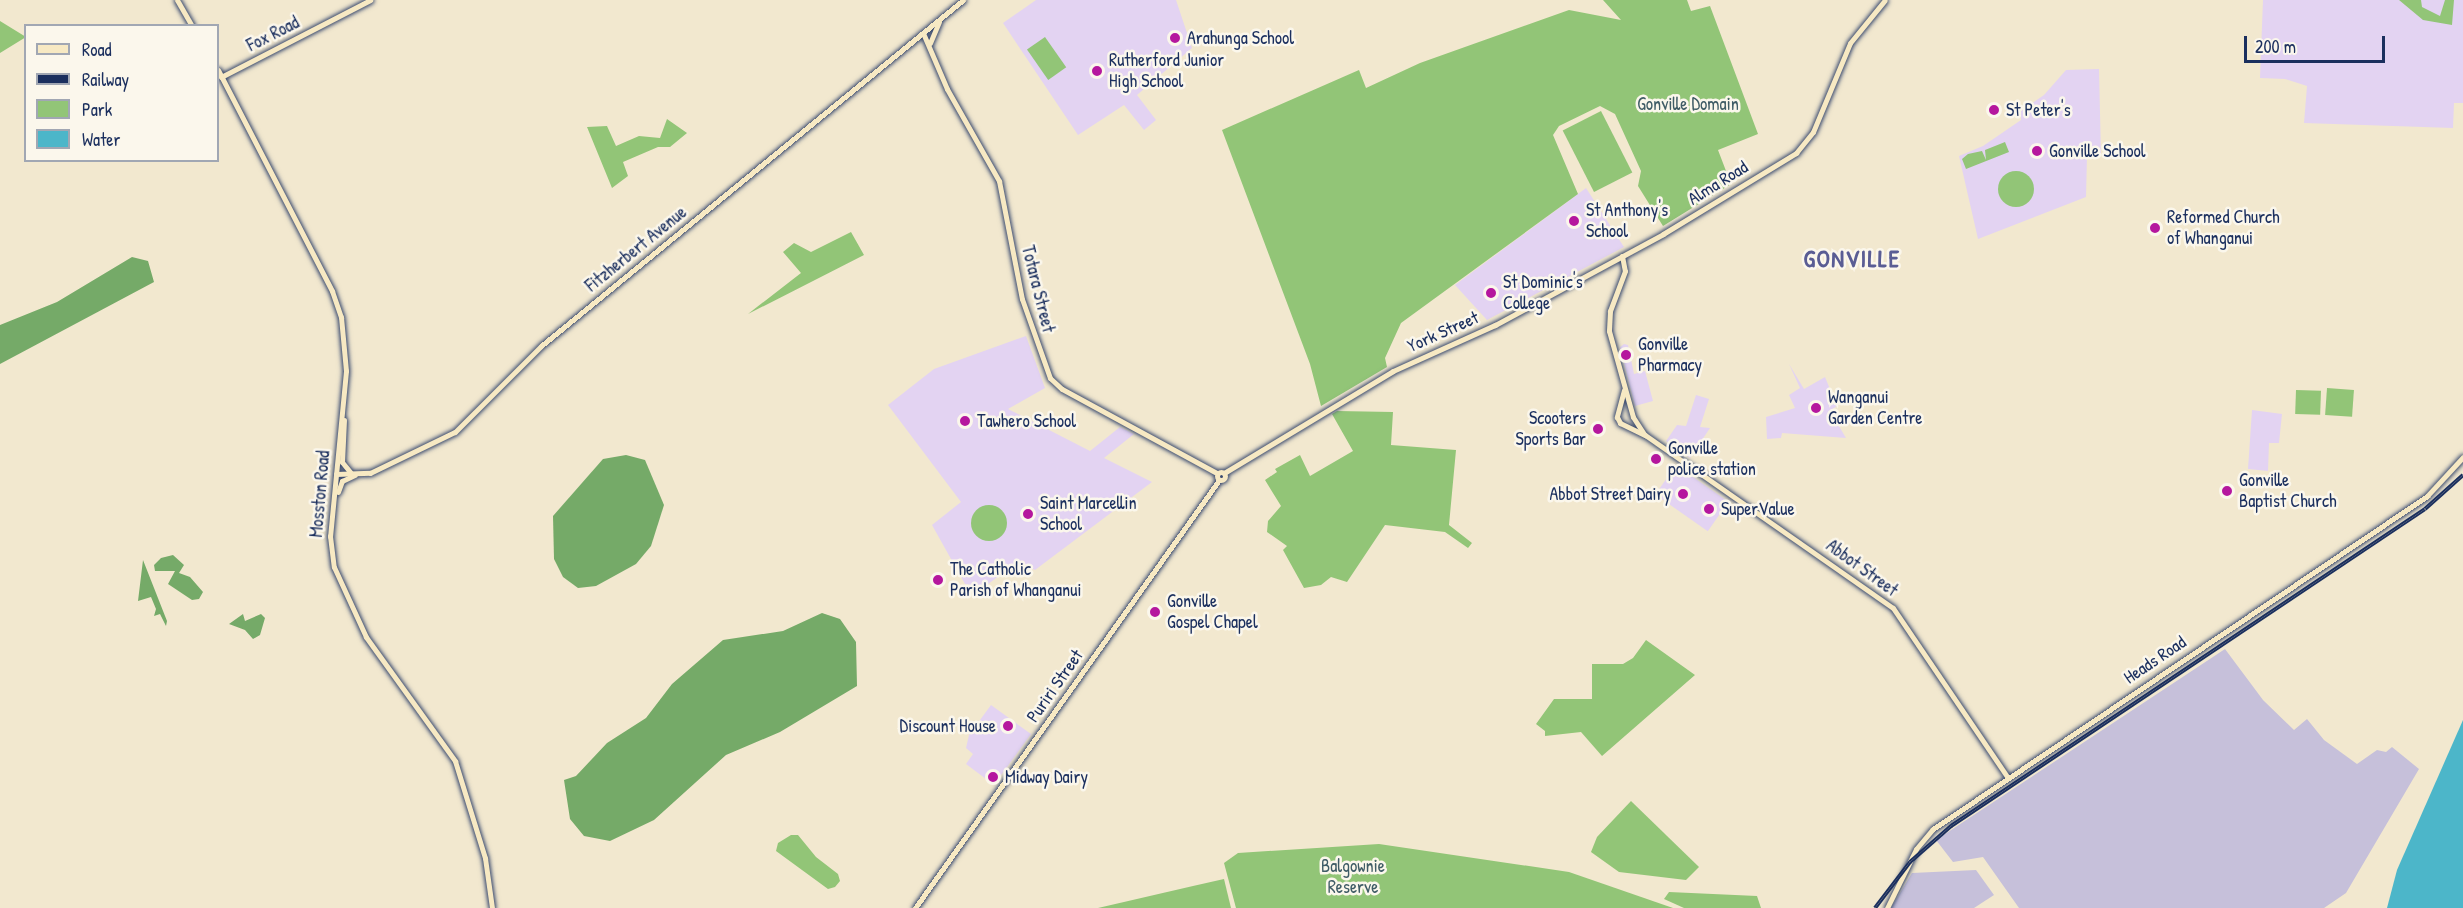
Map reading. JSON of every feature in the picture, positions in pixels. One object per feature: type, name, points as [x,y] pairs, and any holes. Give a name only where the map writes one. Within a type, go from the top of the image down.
[{"type":"street","points":[[177,0],[191,24]]},
{"type":"street","name":"Fox Road","points":[[221,77],[370,0]]},
{"type":"street","name":"Fitzherbert Avenue","points":[[336,474],[356,474],[383,468],[455,432],[541,346],[963,0]]},
{"type":"street","name":"Alma Road","points":[[1622,256],[1804,146],[1850,43],[1885,0]]},
{"type":"street","name":"Fitzherbert Avenue","points":[[930,43],[944,16]]},
{"type":"street","name":"Totara Street","points":[[923,33],[930,43],[947,89],[999,181],[1022,299],[1050,378],[1062,389],[1220,476]]},
{"type":"street","name":"Mosston Road","points":[[219,72],[332,291],[341,317],[346,371],[330,536],[340,586],[366,637],[455,761],[485,858],[492,908]]},
{"type":"street","points":[[1622,256],[1626,271],[1608,326],[1632,414],[1629,424],[1622,424],[1617,417],[1621,410],[1624,390]]},
{"type":"street","name":"York Street","points":[[1371,383],[1495,325],[1622,256]]},
{"type":"street","name":"Puriri Street","points":[[915,908],[1220,476],[1371,383]]},
{"type":"street","points":[[1621,410],[1632,414]]},
{"type":"street","points":[[330,536],[339,485],[356,474],[342,464],[342,413]]},
{"type":"street","name":"Abbot Street","points":[[1632,414],[1645,435]]},
{"type":"street","name":"Abbot Street","points":[[1622,424],[1645,435],[1893,608],[2008,778]]},
{"type":"street","name":"Heads Road","points":[[1887,908],[1921,840],[2008,778],[2427,496],[2463,457]]},
{"type":"shaded area","name":"Rutherford Junior High School","points":[[1036,0],[1176,0],[1192,48],[1137,95],[1156,120],[1144,130],[1124,105],[1078,135],[1003,23]]},
{"type":"shaded area","points":[[2263,0],[2463,0],[2463,103],[2454,103],[2453,128],[2304,123],[2307,86],[2285,79],[2260,78]]},
{"type":"shaded area","name":"Gonville School","points":[[2099,69],[2101,156],[2087,156],[2086,197],[1978,239],[1959,156],[1983,146],[2021,120],[2021,111],[2044,95],[2066,70]]},
{"type":"shaded area","name":"St Anthony's School","points":[[1586,188],[1624,247],[1487,320],[1455,285]]},
{"type":"shaded area","points":[[1026,336],[1045,388],[1008,409],[1090,451],[1120,427],[1134,434],[1104,458],[1152,482],[1035,570],[1018,562],[984,587],[965,584],[932,525],[961,502],[888,405],[934,369]]},
{"type":"shaded area","points":[[1624,344],[1628,345],[1634,374],[1645,371],[1653,401],[1635,406],[1620,347]]},
{"type":"shaded area","points":[[1789,364],[1804,389],[1825,377],[1837,406],[1830,411],[1846,438],[1782,433],[1781,438],[1767,439],[1766,417],[1795,408],[1789,395],[1800,388]]},
{"type":"shaded area","points":[[1696,395],[1709,399],[1700,427],[1710,428],[1690,458],[1666,441],[1677,425],[1686,426]]},
{"type":"shaded area","points":[[2252,410],[2282,414],[2279,443],[2269,443],[2268,471],[2248,469]]},
{"type":"shaded area","points":[[1676,465],[1728,502],[1708,531],[1655,494]]},
{"type":"shaded area","points":[[2225,649],[2263,700],[2294,730],[2307,719],[2324,740],[2357,764],[2377,750],[2386,752],[2392,747],[2419,769],[2346,893],[2324,908],[2019,908],[1983,857],[1953,862],[1936,840]]},
{"type":"shaded area","points":[[991,705],[1031,734],[994,785],[966,764],[973,754],[966,748],[969,735]]},
{"type":"shaded area","points":[[1976,870],[1994,895],[1974,908],[1891,908],[1912,873]]},
{"type":"green space","name":"Gonville Domain","points":[[1603,0],[1687,0],[1691,11],[1710,6],[1758,134],[1718,150],[1731,184],[1663,226],[1638,186],[1641,171],[1615,114],[1600,106],[1559,126],[1553,135],[1578,194],[1401,323],[1385,358],[1387,367],[1321,406],[1310,364],[1222,130],[1359,70],[1366,88],[1420,63],[1569,10],[1621,20]]},
{"type":"green space","points":[[2399,0],[2421,0],[2422,7],[2440,16],[2445,0],[2454,0],[2452,25],[2423,20]]},
{"type":"green space","points":[[0,21],[24,36],[24,38],[0,53]]},
{"type":"green space","points":[[1045,37],[1066,67],[1048,80],[1027,50]]},
{"type":"green space","points":[[1601,111],[1632,172],[1594,192],[1563,131]]},
{"type":"green space","points":[[667,119],[687,133],[670,147],[658,147],[623,162],[628,176],[612,188],[587,127],[607,126],[616,146],[639,136],[660,138]]},
{"type":"green space","points":[[2005,142],[2009,152],[1966,169],[1962,159],[1968,154],[1982,151],[1986,160],[1985,150]]},
{"type":"green space","points":[[2016,171],[2029,176],[2034,189],[2029,202],[2016,207],[2003,202],[1998,189],[2003,176]]},
{"type":"green space","points":[[851,232],[864,255],[748,314],[801,273],[783,252],[794,243],[811,252]]},
{"type":"green space","points":[[132,257],[148,261],[154,282],[0,364],[0,325],[57,302]]},
{"type":"green space","points":[[2327,388],[2354,390],[2352,417],[2325,415]]},
{"type":"green space","points":[[2296,390],[2321,391],[2320,415],[2295,414]]},
{"type":"green space","points":[[1337,411],[1393,412],[1391,445],[1456,450],[1449,525],[1472,543],[1468,548],[1445,532],[1385,525],[1347,582],[1331,577],[1321,585],[1304,588],[1283,550],[1287,546],[1267,532],[1268,521],[1281,506],[1265,480],[1277,472],[1275,469],[1300,455],[1310,476],[1353,451],[1332,414]]},
{"type":"green space","points":[[626,455],[645,460],[664,505],[651,546],[636,564],[596,586],[578,588],[563,577],[554,559],[553,516],[603,459]]},
{"type":"green space","points":[[989,505],[1002,510],[1007,523],[1002,536],[989,541],[976,536],[971,523],[976,510]]},
{"type":"green space","points":[[173,555],[184,565],[179,573],[190,577],[203,592],[199,599],[192,600],[168,584],[175,571],[155,571],[154,565],[161,558]]},
{"type":"green space","points":[[143,560],[167,621],[166,626],[160,614],[154,616],[156,609],[151,597],[138,601]]},
{"type":"green space","points":[[822,613],[840,619],[856,642],[857,686],[780,732],[726,755],[654,820],[610,841],[584,836],[570,819],[564,780],[576,776],[607,743],[646,718],[672,684],[723,640],[783,631]]},
{"type":"green space","points":[[243,614],[245,621],[261,614],[265,618],[260,635],[253,639],[245,630],[229,624]]},
{"type":"green space","points":[[1646,640],[1695,675],[1602,756],[1581,732],[1545,736],[1545,731],[1536,724],[1554,699],[1592,699],[1592,664],[1623,664],[1633,658]]},
{"type":"green space","points":[[1631,801],[1699,867],[1686,880],[1619,872],[1591,852],[1597,837]]},
{"type":"green space","points":[[791,835],[798,835],[816,857],[838,874],[840,881],[835,887],[828,889],[776,851],[778,843]]},
{"type":"green space","name":"Balgownie Reserve","points":[[1379,844],[1569,872],[1673,908],[1236,908],[1224,863],[1238,853]]},
{"type":"green space","points":[[1224,879],[1231,908],[1098,908],[1193,886]]},
{"type":"green space","points":[[1669,892],[1757,896],[1761,908],[1684,908],[1664,899]]},
{"type":"water","points":[[2463,720],[2463,908],[2387,908],[2397,870]]},
{"type":"railway","points":[[1875,908],[1910,862],[1951,826],[2425,509],[2463,475]]},
{"type":"place","name":"Arahunga School","points":[[1175,38]]},
{"type":"place","name":"Rutherford Junior High School","points":[[1097,71]]},
{"type":"place","name":"St Peter's","points":[[1994,110]]},
{"type":"place","name":"Gonville School","points":[[2037,151]]},
{"type":"place","name":"St Anthony's School","points":[[1574,221]]},
{"type":"place","name":"Reformed Church of Whanganui","points":[[2155,228]]},
{"type":"place","name":"St Dominic's College","points":[[1491,293]]},
{"type":"place","name":"Gonville Pharmacy","points":[[1626,355]]},
{"type":"place","name":"Wanganui Garden Centre","points":[[1816,408]]},
{"type":"place","name":"Tawhero School","points":[[965,421]]},
{"type":"place","name":"Scooters Sports Bar","points":[[1598,429]]},
{"type":"place","name":"Gonville police station","points":[[1656,459]]},
{"type":"place","name":"Gonville Baptist Church","points":[[2227,491]]},
{"type":"place","name":"Abbot Street Dairy","points":[[1683,494]]},
{"type":"place","name":"SuperValue","points":[[1709,509]]},
{"type":"place","name":"Saint Marcellin School","points":[[1028,514]]},
{"type":"place","name":"The Catholic Parish of Whanganui","points":[[938,580]]},
{"type":"place","name":"Gonville Gospel Chapel","points":[[1155,612]]},
{"type":"place","name":"Discount House","points":[[1008,726]]},
{"type":"place","name":"Midway Dairy","points":[[993,777]]},
{"type":"district","name":"GONVILLE","points":[[1852,259]]}]
